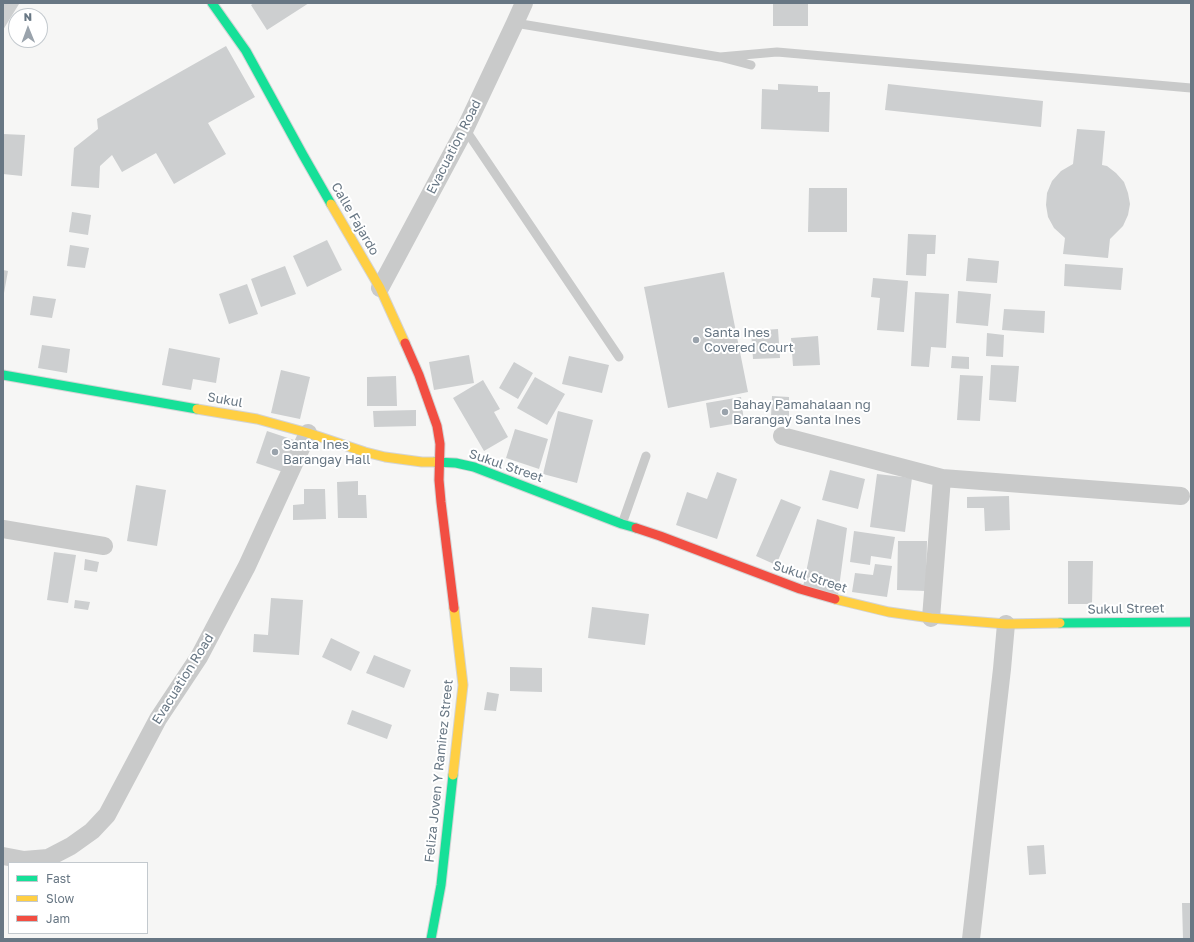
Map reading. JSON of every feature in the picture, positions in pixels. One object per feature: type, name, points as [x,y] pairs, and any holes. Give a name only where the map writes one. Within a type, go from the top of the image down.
[{"type":"street","name":"Calle Fajardo","points":[[212,3],[246,51],[302,155],[380,288],[430,402],[437,426],[440,444],[440,462]]},
{"type":"street","name":"Evacuation Road","points":[[380,288],[465,129],[524,3]]},
{"type":"street","name":"Sukul","points":[[3,375],[257,419],[385,457],[422,462],[440,462]]},
{"type":"street","name":"Evacuation Road","points":[[3,856],[24,860],[48,858],[71,846],[92,831],[106,815],[158,719],[200,657],[247,566],[308,433]]},
{"type":"street","points":[[782,436],[942,478],[1181,496]]},
{"type":"street","name":"Sukul Street","points":[[440,462],[456,463],[480,469],[622,524],[660,536],[800,590],[889,612],[930,618],[1006,624],[1191,622]]},
{"type":"street","name":"Feliza Joven Y Ramirez Street","points":[[431,939],[441,884],[463,684],[441,502],[439,480],[440,462]]},
{"type":"street","points":[[930,618],[942,478]]},
{"type":"street","points":[[3,529],[104,546]]},
{"type":"street","points":[[971,939],[1006,624]]},
{"type":"lane","points":[[515,23],[720,57],[751,64]]},
{"type":"lane","points":[[720,57],[777,52],[1191,88]]},
{"type":"lane","points":[[465,129],[619,357]]},
{"type":"lane","points":[[622,524],[646,456]]},
{"type":"building","points":[[3,3],[19,4],[17,8],[8,8],[8,22],[3,30]]},
{"type":"building","points":[[254,3],[309,3],[267,30],[251,5]]},
{"type":"building","points":[[773,3],[808,3],[808,26],[773,26]]},
{"type":"building","points":[[226,46],[255,97],[208,123],[226,154],[174,184],[156,153],[122,172],[112,155],[100,166],[99,188],[71,186],[74,148],[98,129],[97,119]]},
{"type":"building","points":[[778,84],[818,86],[818,92],[830,92],[829,132],[761,129],[762,89],[778,90]]},
{"type":"building","points":[[888,84],[1043,101],[1041,127],[885,110]]},
{"type":"building","points":[[1077,129],[1105,131],[1102,165],[1107,166],[1116,173],[1124,182],[1128,193],[1130,204],[1128,215],[1123,226],[1110,239],[1108,258],[1063,254],[1065,238],[1054,228],[1048,217],[1046,205],[1047,193],[1052,181],[1061,171],[1073,164]]},
{"type":"building","points":[[3,134],[25,135],[22,176],[3,174]]},
{"type":"building","points":[[809,188],[847,188],[847,232],[808,232]]},
{"type":"building","points":[[72,212],[91,215],[88,235],[69,232]]},
{"type":"building","points":[[908,234],[936,235],[935,254],[927,254],[926,276],[906,275]]},
{"type":"building","points":[[327,240],[342,270],[307,287],[293,256]]},
{"type":"building","points":[[70,245],[89,248],[85,268],[67,266]]},
{"type":"building","points":[[968,258],[999,261],[997,283],[966,281]]},
{"type":"building","points":[[1065,264],[1123,268],[1121,290],[1064,286]]},
{"type":"building","points":[[285,266],[296,294],[261,307],[251,279]]},
{"type":"building","points":[[3,270],[8,271],[4,293],[3,293]]},
{"type":"building","name":"Santa Ines Covered Court","points":[[724,272],[748,392],[668,408],[644,287]]},
{"type":"building","points":[[873,278],[908,281],[904,332],[877,330],[880,298],[871,297]]},
{"type":"building","points":[[247,284],[258,314],[229,324],[219,294]]},
{"type":"building","points":[[958,291],[991,294],[988,326],[956,323]]},
{"type":"building","points":[[915,292],[949,294],[946,348],[931,347],[929,367],[911,366]]},
{"type":"building","points":[[33,296],[56,299],[52,318],[30,315]]},
{"type":"building","points":[[1004,309],[1045,311],[1044,333],[1002,330]]},
{"type":"building","points":[[778,329],[780,358],[753,359],[751,331]]},
{"type":"building","points":[[987,333],[1004,335],[1003,357],[986,356]]},
{"type":"building","points":[[818,336],[820,365],[793,366],[791,338]]},
{"type":"building","points":[[42,345],[70,349],[67,373],[38,368]]},
{"type":"building","points":[[169,348],[220,358],[216,383],[193,379],[191,390],[162,385]]},
{"type":"building","points":[[469,355],[474,383],[434,390],[429,362]]},
{"type":"building","points":[[569,356],[609,365],[602,393],[562,384]]},
{"type":"building","points":[[952,356],[969,357],[969,369],[951,368]]},
{"type":"building","points":[[514,362],[533,373],[518,399],[499,388]]},
{"type":"building","points":[[991,365],[1019,366],[1016,402],[989,400]]},
{"type":"building","points":[[281,370],[310,377],[300,419],[271,413]]},
{"type":"building","points":[[960,375],[983,376],[980,421],[957,420]]},
{"type":"building","points":[[396,376],[397,406],[367,406],[367,377]]},
{"type":"building","points":[[535,377],[565,394],[547,425],[517,408]]},
{"type":"building","points":[[483,380],[500,409],[494,412],[508,437],[484,451],[453,398]]},
{"type":"building","points":[[772,396],[789,397],[789,418],[771,417]]},
{"type":"building","name":"Bahay Pamahalaan ng Barangay Santa Ines","points":[[741,397],[744,422],[710,428],[706,403]]},
{"type":"building","points":[[416,410],[416,426],[374,427],[373,411]]},
{"type":"building","points":[[558,411],[593,420],[577,483],[543,474]]},
{"type":"building","points":[[515,429],[548,439],[539,469],[506,458]]},
{"type":"building","name":"Santa Ines Barangay Hall","points":[[267,431],[294,440],[283,472],[256,463]]},
{"type":"building","points":[[830,470],[865,479],[858,509],[822,500]]},
{"type":"building","points":[[717,472],[737,479],[717,539],[676,525],[687,492],[707,499]]},
{"type":"building","points":[[877,474],[912,478],[905,532],[870,527]]},
{"type":"building","points":[[358,481],[358,495],[366,495],[367,518],[338,518],[337,482]]},
{"type":"building","points":[[136,485],[166,490],[157,546],[127,541]]},
{"type":"building","points":[[304,489],[325,489],[326,519],[293,520],[293,505],[304,504]]},
{"type":"building","points":[[1009,496],[1010,530],[985,531],[984,508],[967,508],[967,497]]},
{"type":"building","points":[[781,499],[801,507],[776,565],[756,556]]},
{"type":"building","points":[[817,519],[847,528],[838,595],[803,587]]},
{"type":"building","points":[[854,531],[895,537],[891,559],[871,556],[870,565],[850,562]]},
{"type":"building","points":[[898,541],[927,541],[926,591],[897,590]]},
{"type":"building","points":[[54,552],[76,555],[68,603],[47,600]]},
{"type":"building","points":[[85,559],[99,562],[97,572],[84,570]]},
{"type":"building","points":[[1068,561],[1093,561],[1092,604],[1068,604]]},
{"type":"building","points":[[875,564],[892,566],[887,597],[852,592],[855,573],[873,575]]},
{"type":"building","points":[[271,598],[303,600],[299,655],[253,652],[254,634],[268,635]]},
{"type":"building","points":[[75,600],[90,602],[88,610],[74,608]]},
{"type":"building","points":[[592,607],[649,614],[645,645],[588,638]]},
{"type":"building","points":[[331,638],[360,652],[351,671],[322,657]]},
{"type":"building","points":[[374,655],[411,670],[404,688],[366,673]]},
{"type":"building","points":[[510,667],[542,668],[542,692],[510,691]]},
{"type":"building","points":[[487,692],[499,694],[496,711],[484,710]]},
{"type":"building","points":[[352,710],[392,725],[387,739],[347,724]]},
{"type":"building","points":[[1044,845],[1046,874],[1029,875],[1027,846]]},
{"type":"building","points":[[1182,903],[1191,903],[1191,939],[1183,939]]},
{"type":"traffic: fast","points":[[212,3],[246,51],[331,204]]},
{"type":"traffic: fast","points":[[3,375],[197,409]]},
{"type":"traffic: fast","points":[[435,462],[456,463],[474,467],[636,528]]},
{"type":"traffic: fast","points":[[1060,623],[1191,622]]},
{"type":"traffic: fast","points":[[431,939],[441,885],[453,775]]},
{"type":"traffic: slow","points":[[331,204],[380,288],[405,343]]},
{"type":"traffic: slow","points":[[197,409],[257,419],[385,457],[422,462],[435,462]]},
{"type":"traffic: slow","points":[[835,599],[889,612],[931,618],[1006,624],[1060,623]]},
{"type":"traffic: slow","points":[[453,775],[463,685],[454,608]]},
{"type":"traffic: jam","points":[[405,343],[419,375],[437,426],[440,444],[439,480],[441,502],[454,608]]},
{"type":"traffic: jam","points":[[636,528],[800,589],[835,599]]},
{"type":"place","name":"Santa Ines Covered Court","points":[[696,340]]},
{"type":"place","name":"Bahay Pamahalaan ng Barangay Santa Ines","points":[[725,412]]},
{"type":"place","name":"Santa Ines Barangay Hall","points":[[275,452]]}]
